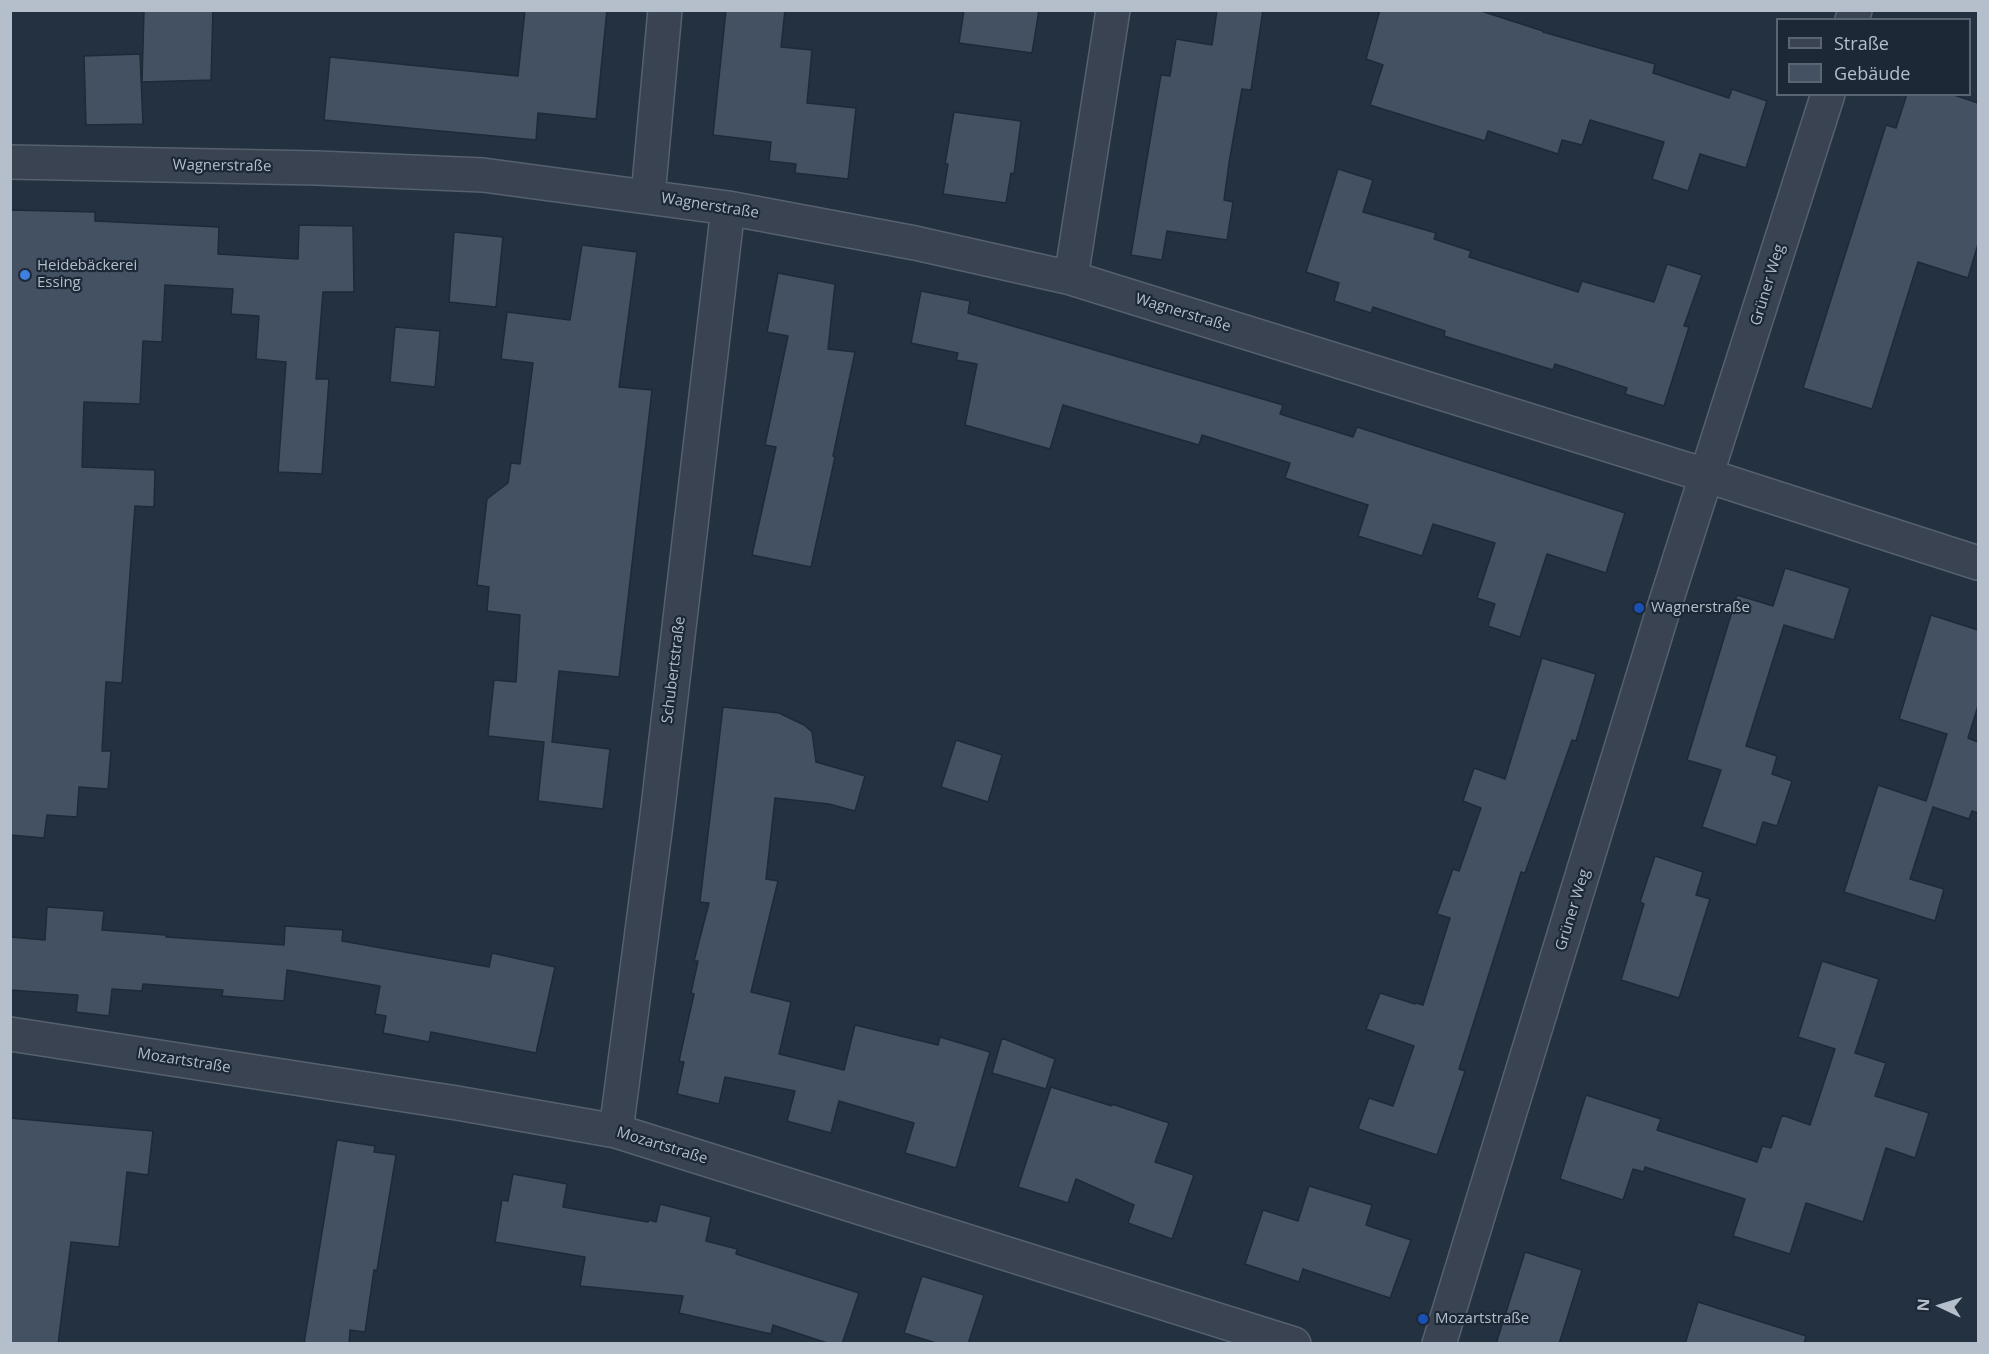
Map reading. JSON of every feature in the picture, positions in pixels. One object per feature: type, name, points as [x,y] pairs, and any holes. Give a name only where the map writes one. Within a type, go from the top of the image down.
[{"type":"street","name":"Wagnerstraße","points":[[648,196],[665,10]]},
{"type":"street","points":[[1071,278],[1113,10]]},
{"type":"street","name":"Grüner Weg","points":[[1439,1344],[1662,614],[1708,476],[1827,96]]},
{"type":"street","name":"Wagnerstraße","points":[[10,162],[317,168],[483,175],[728,208],[915,243],[1071,278],[1708,476]]},
{"type":"street","name":"Schubertstraße","points":[[616,1131],[657,816],[728,208]]},
{"type":"street","points":[[1708,476],[1978,563]]},
{"type":"street","name":"Mozartstraße","points":[[10,1034],[457,1103],[616,1131],[1294,1344]]},
{"type":"building","points":[[144,10],[213,10],[211,80],[142,82]]},
{"type":"building","points":[[525,10],[607,10],[596,119],[538,113],[536,140],[324,120],[330,57],[518,76]]},
{"type":"building","points":[[726,10],[785,10],[781,47],[812,50],[807,103],[856,108],[848,179],[795,173],[796,164],[769,161],[771,142],[713,135]]},
{"type":"building","points":[[964,10],[1039,10],[1032,53],[959,43]]},
{"type":"building","points":[[1217,10],[1263,10],[1251,90],[1242,89],[1229,163],[1224,200],[1233,202],[1227,240],[1167,231],[1162,260],[1131,255],[1161,75],[1170,76],[1176,39],[1212,45]]},
{"type":"building","points":[[1380,10],[1478,10],[1543,32],[1655,64],[1653,73],[1729,98],[1732,89],[1767,101],[1746,168],[1700,154],[1688,191],[1652,179],[1664,142],[1590,120],[1582,145],[1562,140],[1558,154],[1488,131],[1485,141],[1370,105],[1383,65],[1366,59]]},
{"type":"building","points":[[140,54],[143,124],[86,125],[84,56]]},
{"type":"building","points":[[1906,96],[1957,96],[1978,103],[1978,244],[1968,278],[1918,262],[1872,409],[1803,388],[1886,125],[1896,128]]},
{"type":"building","points":[[954,112],[1021,121],[1014,174],[1011,173],[1006,203],[943,194],[948,164],[945,164]]},
{"type":"building","points":[[1338,169],[1373,180],[1363,212],[1436,233],[1434,239],[1471,251],[1469,257],[1578,292],[1582,281],[1654,302],[1667,264],[1702,275],[1684,326],[1689,327],[1664,406],[1625,394],[1627,388],[1555,364],[1553,370],[1444,336],[1445,331],[1373,307],[1371,313],[1334,301],[1339,283],[1306,272]]},
{"type":"building","points":[[10,210],[95,212],[95,221],[219,227],[218,254],[298,259],[299,225],[353,226],[354,292],[323,292],[316,379],[329,379],[322,474],[278,472],[286,362],[256,359],[259,316],[231,314],[233,289],[165,285],[162,342],[143,341],[140,404],[84,402],[82,467],[155,470],[154,507],[135,506],[122,683],[106,682],[102,751],[111,751],[108,789],[79,787],[77,817],[47,815],[44,838],[10,835]]},
{"type":"building","points":[[454,232],[503,237],[496,307],[449,302]]},
{"type":"building","points":[[582,245],[637,252],[619,387],[652,390],[619,677],[559,671],[552,742],[610,749],[603,809],[538,801],[544,742],[488,736],[494,680],[516,682],[520,615],[487,611],[489,587],[477,585],[487,499],[508,483],[511,463],[520,464],[533,363],[501,359],[507,312],[570,320]]},
{"type":"building","points":[[778,273],[835,284],[828,349],[855,352],[811,567],[752,555],[776,447],[765,445],[788,336],[767,332]]},
{"type":"building","points":[[921,291],[970,301],[968,313],[1283,405],[1280,414],[1353,437],[1357,427],[1625,513],[1606,573],[1547,554],[1520,637],[1488,626],[1495,604],[1477,598],[1495,543],[1433,524],[1422,556],[1358,536],[1368,505],[1285,478],[1290,463],[1202,435],[1199,445],[1063,405],[1050,449],[965,425],[977,364],[956,360],[958,353],[911,343]]},
{"type":"building","points":[[395,327],[440,331],[435,387],[390,382]]},
{"type":"building","points":[[1785,568],[1850,588],[1834,640],[1784,625],[1746,746],[1777,756],[1772,774],[1792,781],[1777,826],[1763,822],[1756,845],[1702,827],[1721,770],[1687,760],[1737,595],[1773,606]]},
{"type":"building","points":[[1931,615],[1978,630],[1978,706],[1968,738],[1978,742],[1978,813],[1972,811],[1969,819],[1933,807],[1910,879],[1944,889],[1935,921],[1844,892],[1878,785],[1926,801],[1947,734],[1899,719]]},
{"type":"building","points":[[1542,658],[1596,674],[1576,741],[1572,740],[1525,873],[1521,872],[1459,1069],[1465,1071],[1437,1155],[1358,1129],[1369,1098],[1393,1106],[1414,1046],[1366,1029],[1380,993],[1423,1005],[1450,918],[1437,914],[1453,869],[1459,871],[1481,808],[1463,801],[1474,768],[1505,779]]},
{"type":"building","points":[[723,707],[779,713],[804,725],[812,732],[816,762],[865,776],[855,811],[829,804],[775,798],[766,879],[778,881],[751,992],[791,1002],[779,1054],[844,1070],[855,1025],[938,1045],[940,1037],[990,1052],[956,1168],[905,1153],[914,1123],[839,1101],[831,1133],[787,1121],[795,1091],[725,1077],[719,1104],[677,1094],[684,1062],[679,1061],[694,994],[691,993],[698,961],[694,961],[709,903],[700,902]]},
{"type":"building","points":[[956,740],[1002,755],[988,802],[941,787]]},
{"type":"building","points":[[1655,856],[1703,872],[1696,895],[1710,899],[1679,998],[1621,980],[1644,904],[1640,902]]},
{"type":"building","points":[[47,907],[104,911],[102,930],[284,945],[285,926],[343,930],[342,941],[489,967],[492,953],[555,967],[536,1053],[431,1032],[429,1042],[383,1033],[386,1016],[375,1014],[380,986],[287,970],[284,1001],[222,996],[223,990],[143,984],[142,991],[112,989],[109,1016],[76,1012],[78,995],[10,990],[10,937],[45,940]]},
{"type":"building","points":[[1822,961],[1879,979],[1855,1053],[1886,1063],[1875,1096],[1929,1113],[1915,1158],[1886,1148],[1863,1222],[1806,1203],[1790,1254],[1733,1236],[1745,1199],[1645,1167],[1644,1172],[1633,1169],[1623,1200],[1560,1179],[1586,1095],[1661,1119],[1657,1130],[1757,1162],[1762,1146],[1771,1148],[1782,1115],[1810,1125],[1835,1049],[1798,1037]]},
{"type":"building","points":[[1002,1038],[1055,1059],[1046,1089],[992,1073]]},
{"type":"building","points":[[1051,1087],[1169,1123],[1155,1162],[1194,1175],[1172,1239],[1128,1223],[1134,1205],[1076,1179],[1068,1203],[1018,1187]]},
{"type":"building","points":[[10,1118],[153,1131],[148,1175],[127,1172],[119,1247],[71,1242],[58,1344],[10,1344]]},
{"type":"building","points":[[337,1140],[375,1146],[374,1152],[396,1155],[377,1270],[374,1270],[365,1332],[350,1330],[349,1344],[304,1344]]},
{"type":"building","points":[[513,1174],[567,1184],[563,1207],[656,1222],[660,1204],[711,1217],[706,1241],[737,1249],[736,1254],[859,1293],[842,1344],[830,1344],[773,1325],[771,1334],[679,1313],[683,1296],[580,1286],[585,1257],[495,1242],[502,1200],[508,1201]]},
{"type":"building","points":[[1309,1186],[1372,1205],[1366,1225],[1411,1240],[1390,1298],[1303,1269],[1299,1282],[1245,1264],[1263,1210],[1298,1221]]},
{"type":"building","points":[[1525,1252],[1582,1270],[1559,1344],[1496,1344]]},
{"type":"building","points":[[922,1276],[984,1295],[968,1344],[939,1344],[904,1333]]},
{"type":"building","points":[[1698,1302],[1806,1336],[1804,1344],[1685,1344]]},
{"type":"place","name":"Heidebäckerei Essing","points":[[25,275]]},
{"type":"place","name":"Wagnerstraße","points":[[1639,608]]},
{"type":"place","name":"Mozartstraße","points":[[1423,1319]]}]
